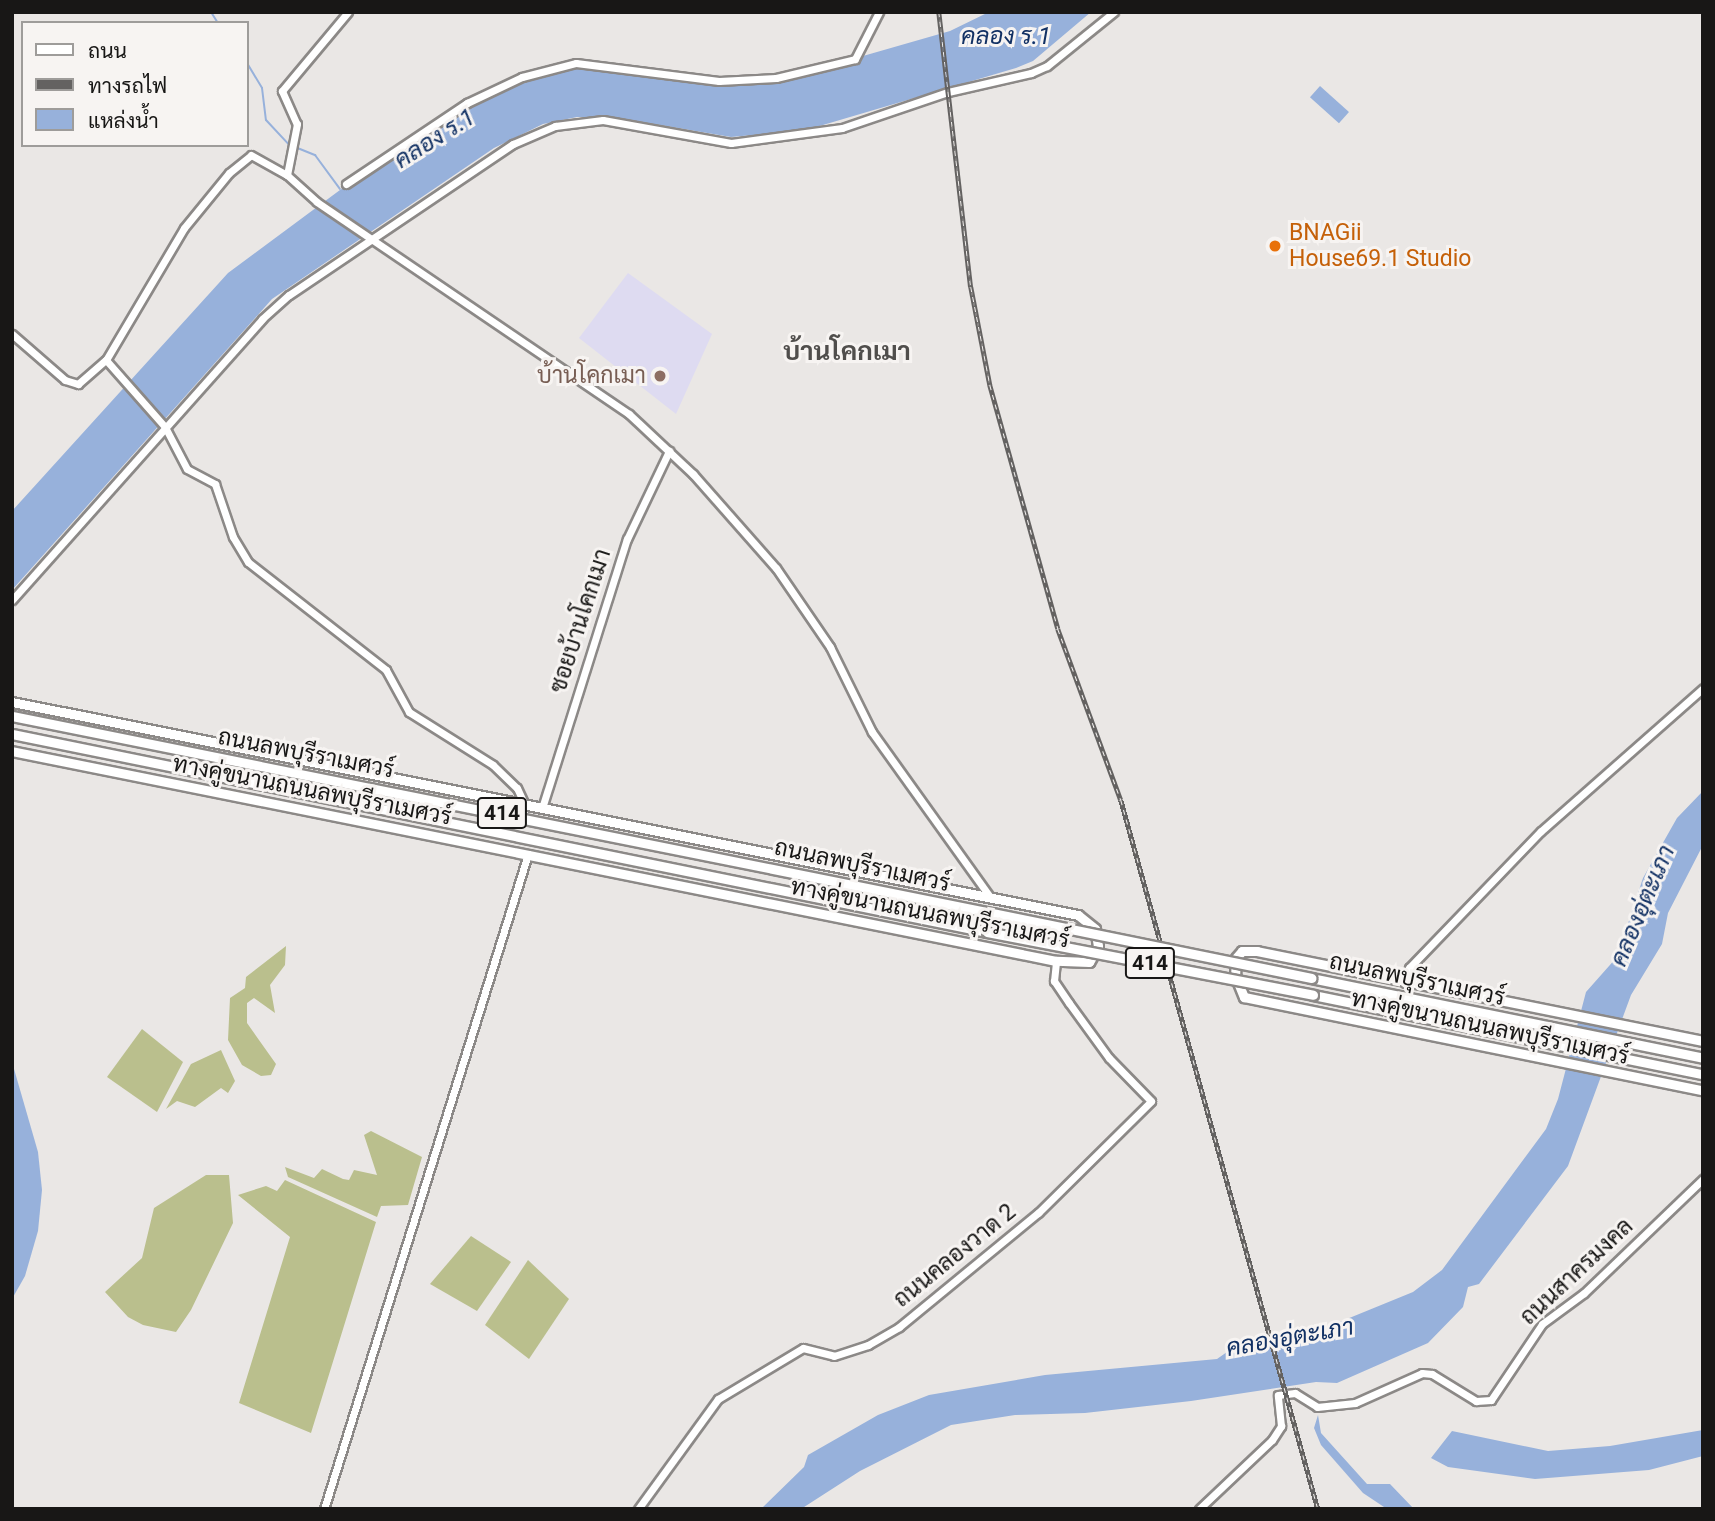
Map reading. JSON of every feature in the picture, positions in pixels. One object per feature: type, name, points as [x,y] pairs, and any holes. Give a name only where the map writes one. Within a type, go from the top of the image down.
[{"type":"main road","name":"ทางคู่ขนานถนนลพบุรีราเมศวร์","points":[[12,702],[1078,915],[1088,922],[1098,946],[1089,962],[1056,961],[705,887],[12,751]]},
{"type":"main road","name":"ถนนลพบุรีราเมศวร์","points":[[12,716],[344,780],[1703,1058]]},
{"type":"main road","name":"ถนนลพบุรีราเมศวร์","points":[[12,734],[191,769],[357,806],[1703,1074]]},
{"type":"main road","points":[[191,769],[195,751]]},
{"type":"main road","points":[[344,780],[443,790]]},
{"type":"main road","points":[[357,806],[444,836]]},
{"type":"main road","points":[[698,841],[788,871]]},
{"type":"main road","points":[[705,887],[787,892]]},
{"type":"main road","name":"ทางคู่ขนานถนนลพบุรีราเมศวร์","points":[[1703,1041],[1257,951],[1242,951],[1236,958],[1235,975],[1244,997],[1703,1090]]},
{"type":"main road","points":[[1404,997],[1405,983]]},
{"type":"street","points":[[287,175],[297,124],[282,91],[348,12]]},
{"type":"street","points":[[346,184],[467,103],[522,77],[576,63],[719,81],[776,79],[855,59],[879,12]]},
{"type":"street","points":[[12,600],[262,320],[372,237],[513,144],[555,127],[603,120],[731,143],[809,135],[909,108],[948,92],[1031,73],[1047,66],[1114,12]]},
{"type":"street","points":[[12,334],[65,380],[78,384],[106,360],[184,228],[229,173],[251,155],[287,175],[317,202],[629,414],[669,451],[776,568],[834,654],[872,732],[991,898]]},
{"type":"street","points":[[106,360],[165,427],[187,469],[215,484],[223,497],[233,537],[248,562],[386,670],[409,712],[484,759],[517,788],[525,805]]},
{"type":"street","name":"ซอยบ้านโคกเมา","points":[[542,808],[627,539],[669,451]]},
{"type":"street","points":[[1405,983],[1409,968],[1541,831],[1703,688]]},
{"type":"street","points":[[324,1509],[528,854]]},
{"type":"street","name":"ถนนคลองวาด 2","points":[[638,1509],[718,1399],[803,1348],[834,1356],[868,1345],[899,1327],[1038,1213],[1151,1101],[1109,1058],[1054,981],[1056,961]]},
{"type":"street","name":"ถนนสาครมงคล","points":[[1199,1509],[1272,1440],[1281,1426],[1278,1395],[1295,1393],[1317,1407],[1355,1403],[1422,1373],[1432,1374],[1476,1401],[1488,1402],[1542,1324],[1584,1293],[1703,1179]]},
{"type":"shaded area","name":"บ้านโคกเมา","points":[[628,273],[712,334],[676,414],[579,338]]},
{"type":"green space","points":[[286,946],[285,965],[270,985],[275,1013],[254,998],[247,1003],[247,1023],[276,1064],[271,1075],[261,1076],[242,1065],[228,1040],[230,998],[245,988],[246,977]]},
{"type":"green space","points":[[142,1029],[183,1062],[157,1112],[107,1077]]},
{"type":"green space","points":[[221,1050],[235,1081],[228,1093],[221,1088],[195,1107],[177,1101],[166,1109],[191,1064]]},
{"type":"green space","points":[[371,1131],[422,1157],[408,1205],[381,1206],[377,1217],[288,1177],[285,1167],[314,1178],[322,1169],[349,1180],[354,1170],[377,1175],[364,1135]]},
{"type":"green space","points":[[206,1175],[229,1175],[233,1223],[191,1310],[176,1332],[143,1325],[128,1317],[105,1292],[142,1258],[154,1208]]},
{"type":"green space","points":[[285,1180],[376,1222],[311,1433],[239,1403],[290,1237],[238,1195],[266,1186],[277,1191]]},
{"type":"green space","points":[[471,1236],[511,1262],[477,1311],[430,1284]]},
{"type":"green space","points":[[528,1260],[569,1299],[529,1359],[485,1325]]},
{"type":"water","name":"คลอง ร.1","points":[[989,12],[1091,12],[1033,61],[806,130],[731,137],[613,117],[577,117],[543,124],[494,148],[272,299],[12,590],[12,511],[228,273],[340,190],[465,107],[524,79],[576,66],[720,86],[783,79],[950,31]]},
{"type":"water","points":[[1320,86],[1349,112],[1339,123],[1310,97]]},
{"type":"water","name":"คลองอุ่ตะเภา","points":[[1703,791],[1703,845],[1668,913],[1662,944],[1631,995],[1568,1166],[1479,1284],[1468,1287],[1463,1307],[1428,1343],[1337,1383],[1316,1382],[1191,1401],[1085,1413],[1015,1415],[951,1425],[860,1471],[801,1509],[761,1509],[804,1467],[808,1455],[878,1415],[929,1395],[1045,1375],[1217,1359],[1227,1352],[1293,1341],[1413,1292],[1442,1270],[1546,1129],[1558,1099],[1586,992],[1617,957],[1643,878],[1677,818]]},
{"type":"water","points":[[12,1062],[38,1152],[42,1190],[38,1231],[25,1276],[12,1299]]},
{"type":"water","points":[[1318,1415],[1321,1433],[1367,1484],[1390,1484],[1414,1509],[1387,1509],[1363,1493],[1321,1445],[1314,1428]]},
{"type":"water","points":[[1703,1430],[1703,1456],[1649,1470],[1535,1479],[1448,1467],[1431,1458],[1452,1431],[1548,1451],[1610,1446]]},
{"type":"waterway","points":[[211,12],[217,21]]},
{"type":"waterway","points":[[248,65],[262,88],[266,120],[289,145]]},
{"type":"waterway","points":[[295,147],[315,155],[340,189]]},
{"type":"railway","points":[[939,12],[971,287],[990,385],[1058,629],[1121,800],[1318,1509]]},
{"type":"place","name":"BNAGii House69.1 Studio","points":[[1275,246]]},
{"type":"place","name":"บ้านโคกเมา","points":[[660,376]]},
{"type":"district","name":"บ้านโคกเมา","points":[[847,352]]}]
